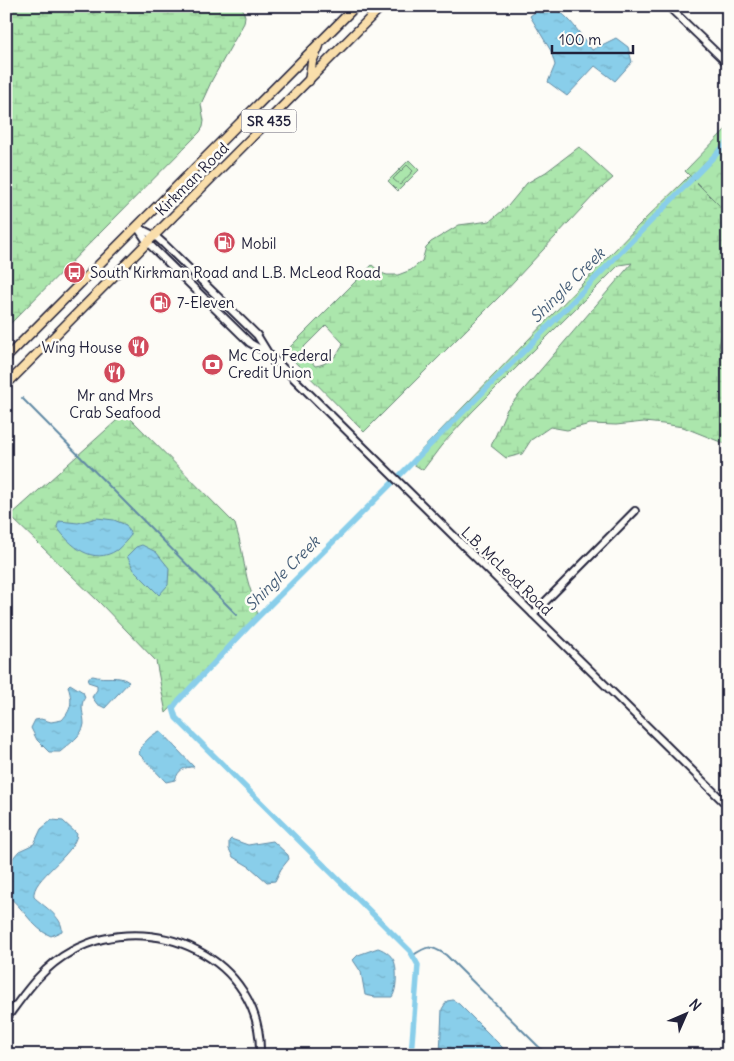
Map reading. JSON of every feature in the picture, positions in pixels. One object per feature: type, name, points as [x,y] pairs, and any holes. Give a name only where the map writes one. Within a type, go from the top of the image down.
[{"type":"main road","name":"Kirkman Road","points":[[137,227],[356,6]]},
{"type":"main road","name":"Kirkman Road","points":[[148,243],[382,6]]},
{"type":"main road","points":[[309,81],[312,62],[321,42]]},
{"type":"main road","name":"SR 435","points":[[6,358],[137,227]]},
{"type":"main road","name":"SR 435","points":[[6,385],[148,243]]},
{"type":"street","points":[[668,6],[728,64]]},
{"type":"street","name":"L.B. McLeod Road","points":[[137,227],[155,236],[257,335],[268,354]]},
{"type":"street","name":"L.B. McLeod Road","points":[[137,227],[148,243],[250,343],[268,354],[728,806]]},
{"type":"street","points":[[533,614],[635,511]]},
{"type":"street","points":[[6,1019],[40,975],[72,951],[92,942],[110,937],[125,935],[153,936],[178,942],[202,953],[222,967],[234,979],[247,996],[255,1015],[260,1034],[260,1055]]},
{"type":"green space","points":[[6,6],[242,6],[245,16],[244,23],[212,80],[201,104],[204,121],[200,132],[6,328]]},
{"type":"green space","points":[[728,127],[728,214],[685,171]]},
{"type":"green space","points":[[728,138],[728,445],[683,427],[644,422],[616,425],[590,424],[567,430],[550,427],[531,440],[522,454],[506,458],[491,446],[507,409],[632,263],[619,265],[472,412],[441,446],[423,470],[410,462],[640,224]]},
{"type":"green space","points":[[579,147],[613,178],[596,193],[502,294],[364,432],[285,352],[372,265],[381,273],[387,275],[398,275],[411,270],[422,261],[426,247],[431,242],[459,225],[490,221],[508,206],[527,183],[546,172]],"holes":[[[326,325],[343,343],[339,352],[332,359],[324,364],[315,366],[302,349]]]},
{"type":"green space","points":[[409,160],[419,170],[398,191],[388,181]]},
{"type":"green space","points":[[407,165],[413,171],[400,185],[393,179]]},
{"type":"green space","points":[[728,292],[728,358],[719,349]]},
{"type":"green space","points":[[125,413],[235,524],[258,616],[166,713],[156,661],[99,602],[10,516]]},
{"type":"water","points":[[543,6],[551,7],[565,16],[592,50],[616,38],[628,47],[632,62],[615,81],[595,66],[567,96],[548,82],[555,65],[551,51],[530,16]]},
{"type":"water","points":[[97,518],[114,520],[126,525],[131,535],[117,550],[99,556],[83,552],[75,547],[57,527],[59,521],[78,523]]},
{"type":"water","points":[[142,545],[156,552],[169,568],[168,585],[159,595],[134,570],[127,556],[136,547]]},
{"type":"water","points":[[89,677],[121,678],[129,682],[105,708],[97,704],[92,697],[97,690],[97,685],[88,682]]},
{"type":"water","points":[[70,684],[83,692],[85,697],[82,707],[83,728],[75,740],[60,752],[49,752],[37,740],[31,728],[35,720],[41,719],[51,722],[62,720],[66,716],[71,700],[68,686]]},
{"type":"water","points":[[160,731],[194,767],[182,769],[175,780],[166,782],[139,754],[147,740]]},
{"type":"water","points":[[52,820],[63,821],[77,834],[69,851],[45,875],[35,890],[34,897],[56,916],[61,926],[62,931],[51,936],[38,928],[18,905],[6,895],[6,866],[19,851],[34,844],[41,829]]},
{"type":"water","points":[[231,839],[248,845],[273,841],[288,855],[289,859],[275,881],[267,882],[250,867],[233,857],[229,849],[229,841]]},
{"type":"water","points":[[378,948],[389,954],[394,961],[396,981],[392,997],[365,995],[361,972],[353,960],[358,955]]},
{"type":"water","points":[[453,1000],[510,1055],[478,1055],[476,1053],[472,1055],[440,1055],[442,1009],[447,1001]]},
{"type":"waterway","name":"Shingle Creek","points":[[411,1055],[418,965],[410,951],[176,718],[173,708],[248,627],[536,339],[728,142]]},
{"type":"waterway","points":[[22,398],[237,615]]},
{"type":"waterway","points":[[412,956],[426,948],[436,949],[446,955],[547,1055]]},
{"type":"place","name":"Mobil","points":[[225,243]]},
{"type":"place","name":"South Kirkman Road and L.B. McLeod Road","points":[[74,272]]},
{"type":"place","name":"7-Eleven","points":[[161,302]]},
{"type":"place","name":"Wing House","points":[[138,347]]},
{"type":"place","name":"Mc Coy Federal Credit Union","points":[[212,364]]},
{"type":"place","name":"Mr and Mrs Crab Seafood","points":[[115,372]]}]
